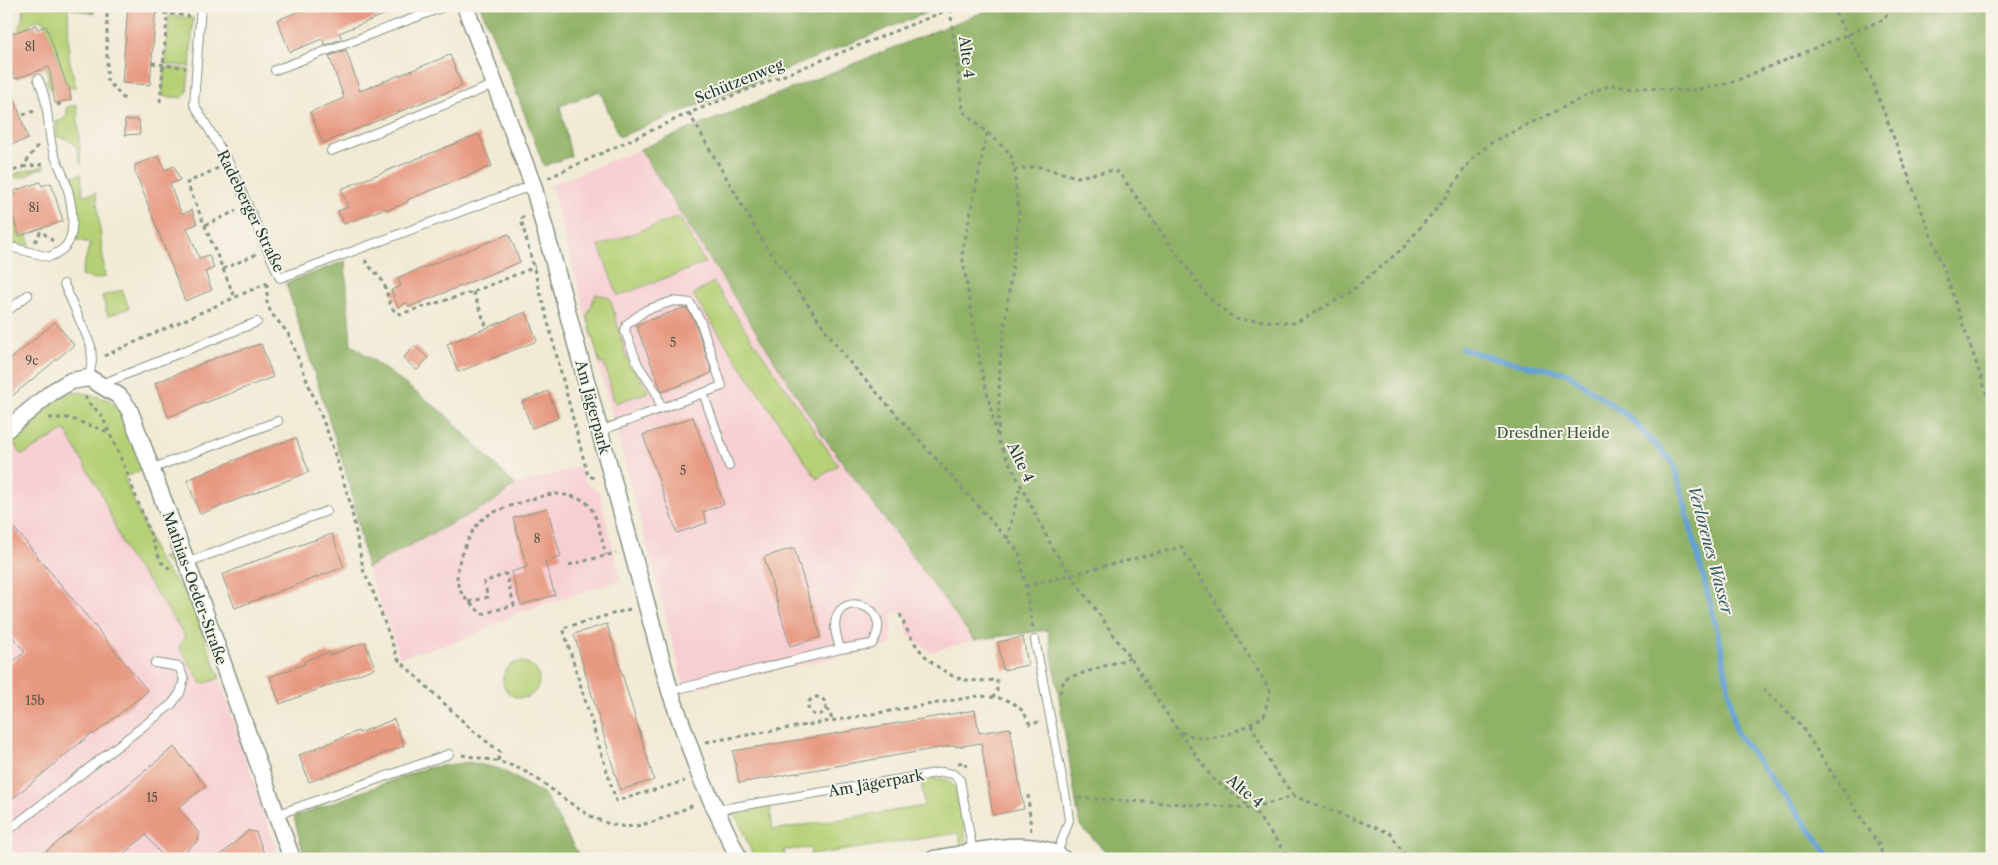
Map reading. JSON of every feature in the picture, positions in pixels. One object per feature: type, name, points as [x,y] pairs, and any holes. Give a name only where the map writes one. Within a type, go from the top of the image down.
[{"type":"street","name":"Am Jägerpark","points":[[465,6],[533,185],[670,690],[700,776],[740,859]]},
{"type":"street","points":[[6,430],[52,392],[71,381],[95,382]]},
{"type":"street","name":"Mathias-Oeder-Straße","points":[[95,382],[119,396],[129,409],[151,469],[181,568],[292,859]]},
{"type":"street","points":[[934,859],[1004,848],[1034,847],[1060,856]]},
{"type":"lane","name":"Radeberger Straße","points":[[200,6],[194,104],[229,163],[280,278],[533,185]]},
{"type":"lane","points":[[275,70],[446,6]]},
{"type":"lane","points":[[6,246],[49,257],[59,252],[68,244],[72,220],[70,195],[60,167],[55,160],[48,131],[47,107],[38,79]]},
{"type":"lane","points":[[331,151],[495,84]]},
{"type":"lane","points":[[64,284],[91,346],[95,382],[257,322]]},
{"type":"lane","points":[[6,312],[28,295]]},
{"type":"lane","points":[[600,431],[722,386],[712,350],[690,303],[673,301],[646,310],[627,324],[625,331],[638,365],[656,392],[662,408]]},
{"type":"lane","points":[[703,392],[729,466]]},
{"type":"lane","points":[[151,469],[278,421]]},
{"type":"lane","points":[[181,568],[327,511]]},
{"type":"lane","points":[[670,690],[872,644],[878,634],[878,622],[874,613],[867,606],[855,604],[843,607],[836,617],[835,628],[840,650]]},
{"type":"lane","points":[[1035,640],[1069,820],[1060,856]]},
{"type":"lane","points":[[6,832],[172,704],[180,693],[184,679],[178,668],[155,663]]},
{"type":"lane","points":[[276,815],[448,754]]},
{"type":"lane","name":"Am Jägerpark","points":[[714,804],[942,772],[953,774],[960,780],[973,853]]},
{"type":"path","points":[[107,6],[107,80],[124,99]]},
{"type":"path","points":[[160,102],[168,6]]},
{"type":"path","name":"Schützenweg","points":[[533,185],[689,113],[958,6]]},
{"type":"path","points":[[1831,6],[1869,73],[1946,272],[1992,409]]},
{"type":"path","points":[[1014,170],[1036,166],[1077,177],[1114,170],[1122,177],[1208,297],[1236,319],[1295,322],[1348,294],[1403,248],[1442,202],[1471,160],[1492,142],[1610,86],[1689,91],[1730,83],[1847,33],[1886,19],[1890,6]]},
{"type":"path","name":"Alte 4","points":[[950,9],[963,111],[1011,154],[1014,170],[1019,217],[1000,359],[998,440],[1020,487],[1054,551],[1130,658],[1179,732],[1213,779],[1252,808],[1290,859]]},
{"type":"path","points":[[155,12],[187,16]]},
{"type":"path","points":[[152,63],[185,68]]},
{"type":"path","points":[[689,113],[764,244],[846,358],[1019,552],[1035,640]]},
{"type":"path","points":[[22,168],[48,131]]},
{"type":"path","points":[[987,133],[962,255],[980,363],[998,440]]},
{"type":"path","points":[[6,173],[45,164],[60,167]]},
{"type":"path","points":[[216,169],[187,183],[235,298]]},
{"type":"path","points":[[205,226],[234,212]]},
{"type":"path","points":[[526,214],[521,219],[588,476],[613,482]]},
{"type":"path","points":[[359,250],[368,267],[382,280],[390,305],[400,314],[473,292],[554,260]]},
{"type":"path","points":[[223,268],[244,260]]},
{"type":"path","points":[[266,284],[267,302],[271,313],[288,333],[328,433],[350,502],[364,573],[371,586],[398,658],[471,729],[500,752],[498,761]]},
{"type":"path","points":[[92,361],[261,286]]},
{"type":"path","points":[[473,292],[487,328]]},
{"type":"path","points":[[95,382],[86,401],[101,414],[125,468],[161,562],[181,568]]},
{"type":"path","points":[[46,418],[69,418],[109,433]]},
{"type":"path","points":[[1007,538],[1020,487]]},
{"type":"path","points":[[469,602],[488,598],[484,582],[506,574],[514,604],[482,614],[469,602],[460,591],[456,572],[466,540],[483,520],[504,508],[553,494],[586,501],[592,509],[606,555]]},
{"type":"path","points":[[1025,586],[1181,547],[1270,690],[1264,716],[1251,724],[1225,735],[1203,738],[1179,732]]},
{"type":"path","points":[[570,565],[631,549]]},
{"type":"path","points":[[646,605],[563,628],[613,792],[616,801],[700,776]]},
{"type":"path","points":[[900,614],[908,635],[918,650],[953,677],[972,681],[997,680],[997,691],[993,697]]},
{"type":"path","points":[[1048,702],[1057,701],[1064,679],[1130,658]]},
{"type":"path","points":[[1763,689],[1799,723],[1879,845],[1884,859]]},
{"type":"path","points":[[688,745],[979,696],[993,697],[1016,704],[1024,711],[1030,724],[1051,720]]},
{"type":"path","points":[[826,709],[817,715],[810,711],[808,704],[812,698],[820,697],[825,702],[826,709],[830,712],[832,721]]},
{"type":"path","points":[[1251,724],[1271,765],[1294,796],[1390,833],[1407,859]]},
{"type":"path","points":[[448,754],[498,761],[526,772],[586,814],[617,825],[634,826],[714,804]]},
{"type":"path","points":[[1028,795],[1032,835]]},
{"type":"path","points":[[1066,798],[1252,808],[1294,796]]},
{"type":"shaded area","points":[[640,149],[861,486],[974,640],[931,652],[908,635],[904,612],[892,613],[891,645],[685,690],[551,185]]},
{"type":"shaded area","points":[[65,430],[102,495],[127,555],[151,585],[185,636],[179,647],[202,684],[220,678],[279,859],[6,859],[6,441],[10,438],[22,455]]},
{"type":"shaded area","points":[[580,467],[586,483],[599,492],[621,580],[520,612],[468,638],[400,657],[367,568],[493,502],[515,485]]},
{"type":"green space","points":[[25,6],[68,8],[69,58],[76,87],[69,88],[69,86],[50,89],[46,80],[49,78],[46,68],[59,63],[43,19],[29,23],[30,27],[19,31]]},
{"type":"green space","points":[[61,6],[94,6],[94,14]]},
{"type":"green space","points":[[480,6],[943,6],[619,137],[600,91],[560,106],[571,156],[544,166],[511,78]]},
{"type":"green space","name":"Dresdner Heide","points":[[998,6],[1992,6],[1992,859],[1113,859],[1080,826],[1048,630],[974,640],[818,429],[640,149]]},
{"type":"green space","points":[[169,16],[193,18],[190,67],[165,64]]},
{"type":"green space","points":[[165,67],[189,70],[187,93],[182,98],[162,96]]},
{"type":"green space","points":[[77,105],[81,165],[75,145],[69,140],[57,137],[56,122],[62,120],[67,115],[67,107]]},
{"type":"green space","points":[[44,166],[45,168],[25,176],[6,179],[7,176]]},
{"type":"green space","points":[[81,174],[83,195],[96,193],[105,277],[93,279],[81,276],[90,243],[74,239],[76,200],[70,177]]},
{"type":"green space","points":[[6,214],[13,216],[19,236],[27,233],[30,246],[6,240]]},
{"type":"green space","points":[[679,217],[705,263],[618,296],[599,246]]},
{"type":"green space","points":[[345,261],[351,344],[445,414],[515,485],[493,502],[367,568],[350,486],[286,283]]},
{"type":"green space","points":[[713,282],[838,465],[817,479],[693,295]]},
{"type":"green space","points":[[122,290],[129,308],[108,316],[102,296]]},
{"type":"green space","points":[[596,294],[608,297],[626,356],[649,392],[615,403],[604,363],[600,364],[587,316]]},
{"type":"green space","points":[[80,392],[109,400],[120,411],[144,470],[124,477],[159,562],[187,594],[220,678],[202,684],[179,647],[185,636],[151,585],[127,555],[102,495],[65,430],[22,455],[10,438],[65,394]]},
{"type":"green space","points":[[175,553],[185,577],[162,558]]},
{"type":"green space","points":[[521,662],[533,668],[539,680],[533,692],[521,698],[509,692],[503,680],[509,668]]},
{"type":"green space","points":[[469,762],[500,769],[545,795],[581,859],[305,859],[294,817],[426,768]]},
{"type":"green space","points":[[940,778],[948,780],[957,789],[966,842],[961,847],[959,833],[811,855],[810,848],[784,850],[785,859],[755,859],[734,812],[770,806],[773,830],[924,806],[921,781]]},
{"type":"building","points":[[128,6],[156,6],[150,85],[122,83]]},
{"type":"building","points":[[313,6],[403,7],[339,33],[342,39],[325,45],[322,39],[290,52],[277,20]]},
{"type":"building","points":[[36,25],[37,29],[46,26],[67,86],[69,86],[71,100],[55,103],[49,67],[15,79],[6,53],[6,40],[11,38],[10,34]]},
{"type":"building","points":[[346,50],[360,91],[450,55],[462,86],[323,143],[310,112],[344,98],[329,56]]},
{"type":"building","points":[[9,82],[28,139],[6,146],[6,83]]},
{"type":"building","points":[[125,120],[139,120],[140,134],[125,135]]},
{"type":"building","points":[[479,134],[492,166],[407,200],[408,202],[344,224],[338,211],[348,207],[341,189]]},
{"type":"building","points":[[159,156],[165,170],[174,166],[180,180],[170,184],[182,214],[192,210],[197,224],[187,228],[199,258],[209,255],[214,268],[205,272],[212,290],[185,301],[135,171],[135,165]]},
{"type":"building","points":[[40,182],[42,186],[51,183],[63,221],[19,236],[7,198],[16,195],[14,191]]},
{"type":"building","points":[[509,234],[520,262],[409,307],[407,303],[398,307],[391,290],[401,286],[397,278]]},
{"type":"building","points":[[687,308],[695,322],[712,373],[662,392],[636,325]]},
{"type":"building","points":[[526,312],[537,341],[458,372],[447,344]]},
{"type":"building","points":[[55,322],[74,345],[6,401],[6,363]]},
{"type":"building","points":[[261,344],[273,377],[168,417],[155,383],[223,355]]},
{"type":"building","points":[[415,346],[428,358],[417,370],[403,358]]},
{"type":"building","points":[[548,391],[558,418],[532,428],[522,402]]},
{"type":"building","points":[[693,417],[724,504],[703,512],[707,523],[677,533],[643,435]]},
{"type":"building","points":[[296,438],[309,472],[200,514],[187,480],[259,450]]},
{"type":"building","points":[[547,508],[561,557],[545,562],[555,595],[521,605],[511,572],[527,567],[513,518]]},
{"type":"building","points":[[6,518],[148,691],[93,735],[92,733],[6,804],[6,667],[25,652],[6,629]]},
{"type":"building","points":[[332,534],[344,567],[235,608],[222,575],[265,557]]},
{"type":"building","points":[[794,548],[821,637],[790,646],[764,557]]},
{"type":"building","points":[[607,624],[654,780],[620,790],[574,634]]},
{"type":"building","points":[[1023,637],[1028,665],[1003,670],[998,642]]},
{"type":"building","points":[[365,642],[375,668],[280,704],[270,677],[305,664],[304,661],[329,652],[330,655]]},
{"type":"building","points":[[975,710],[979,733],[1010,728],[1024,809],[993,815],[981,743],[956,747],[956,745],[739,783],[733,751]]},
{"type":"building","points":[[394,719],[404,746],[309,782],[299,755],[358,731],[359,733]]},
{"type":"building","points":[[174,747],[206,786],[178,808],[199,833],[198,841],[176,859],[165,859],[146,835],[117,859],[37,859]]},
{"type":"building","points":[[248,831],[256,832],[266,859],[216,859]]},
{"type":"waterway","name":"Verlorenes Wasser","points":[[1462,349],[1500,360],[1567,373],[1629,417],[1674,464],[1721,645],[1736,732],[1832,859]]}]
